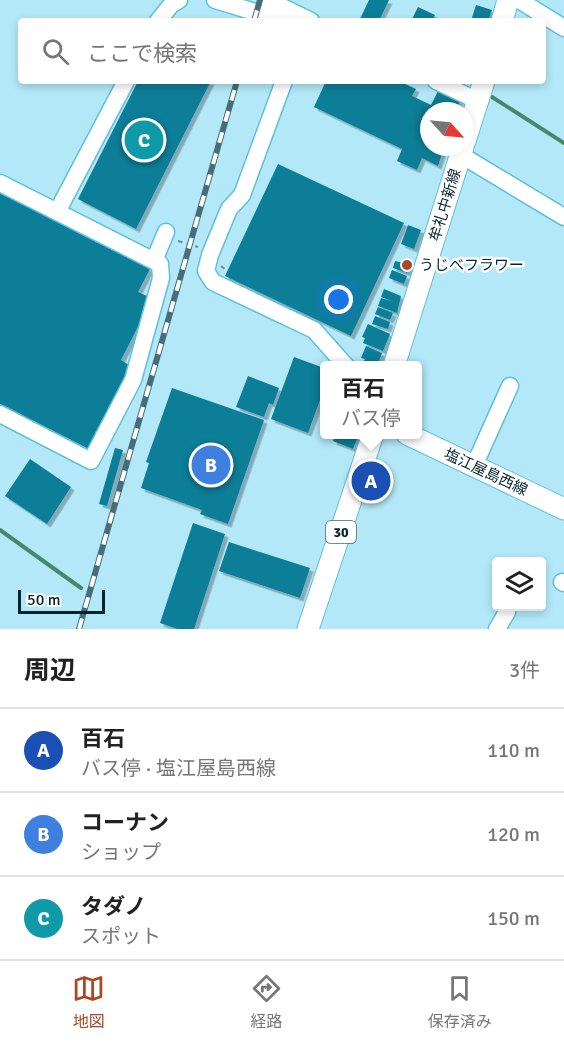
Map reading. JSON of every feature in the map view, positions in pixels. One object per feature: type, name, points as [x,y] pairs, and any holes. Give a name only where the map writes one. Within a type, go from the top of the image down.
[{"type":"main road","points":[[503,18],[508,0]]},
{"type":"main road","name":"牟礼中新線","points":[[474,113],[481,91]]},
{"type":"main road","name":"牟礼中新線","points":[[396,361],[460,156]]},
{"type":"main road","name":"30","points":[[308,629],[372,439]]},
{"type":"main road","name":"塩江屋島西線","points":[[417,439],[564,509]]},
{"type":"street","points":[[160,18],[171,5],[179,0]]},
{"type":"street","points":[[215,0],[275,18]]},
{"type":"street","points":[[268,0],[305,18]]},
{"type":"street","points":[[519,0],[564,28]]},
{"type":"street","points":[[57,212],[124,84]]},
{"type":"street","points":[[283,84],[242,195],[229,209],[210,255],[206,271],[213,282],[314,330],[342,361]]},
{"type":"street","points":[[450,84],[481,91]]},
{"type":"street","points":[[474,155],[564,216]]},
{"type":"street","points":[[0,183],[160,264],[161,278],[133,380],[91,461],[0,414]]},
{"type":"street","points":[[154,261],[166,232]]},
{"type":"street","points":[[474,466],[510,386]]},
{"type":"street","points":[[497,629],[507,612]]},
{"type":"building","points":[[369,0],[389,0],[380,18],[360,18]]},
{"type":"building","points":[[476,5],[492,10],[489,18],[472,18]]},
{"type":"building","points":[[418,7],[435,15],[434,18],[412,18]]},
{"type":"building","points":[[136,84],[209,84],[136,229],[78,199]]},
{"type":"building","points":[[325,84],[405,84],[416,89],[412,96],[425,102],[420,102],[420,156],[441,156],[438,166],[422,158],[417,170],[397,161],[402,149],[314,107]]},
{"type":"building","points":[[438,91],[460,102],[432,102]]},
{"type":"building","points":[[278,164],[404,223],[351,336],[225,276]]},
{"type":"building","points":[[0,193],[150,269],[138,292],[149,297],[148,307],[121,360],[132,367],[89,449],[0,404]]},
{"type":"building","points":[[408,225],[421,230],[414,249],[401,244]]},
{"type":"building","points":[[405,258],[412,261],[407,273],[393,268],[395,261],[403,263]]},
{"type":"building","points":[[392,270],[407,276],[404,284],[389,278]]},
{"type":"building","points":[[384,289],[401,296],[397,313],[378,306],[381,298],[394,302],[381,297]]},
{"type":"building","points":[[378,307],[393,313],[390,320],[375,314]]},
{"type":"building","points":[[375,316],[390,322],[388,329],[372,324]]},
{"type":"building","points":[[368,324],[390,334],[383,351],[363,343],[365,338],[362,337]]},
{"type":"building","points":[[366,346],[382,353],[379,361],[364,361],[365,359],[361,358]]},
{"type":"building","points":[[294,357],[320,367],[320,400],[308,433],[271,419]]},
{"type":"building","points":[[248,376],[279,388],[273,405],[269,403],[264,417],[236,407]]},
{"type":"building","points":[[172,388],[264,420],[228,524],[200,514],[202,510],[141,488],[149,463],[146,462]]},
{"type":"building","points":[[334,439],[357,439],[353,449],[333,441]]},
{"type":"building","points":[[115,448],[123,450],[107,506],[99,504]]},
{"type":"building","points":[[30,459],[71,487],[47,524],[5,496]]},
{"type":"building","points":[[193,523],[225,534],[194,629],[178,629],[160,623]]},
{"type":"building","points":[[229,542],[310,568],[300,598],[219,571]]},
{"type":"waterway","points":[[492,97],[564,143]]},
{"type":"waterway","points":[[0,530],[81,588]]},
{"type":"railway","points":[[255,18],[260,0]]},
{"type":"railway","points":[[79,629],[236,84]]},
{"type":"place","name":"タダノ","points":[[144,140]]},
{"type":"place","name":"うじべフラワー","points":[[407,265]]},
{"type":"place","name":"コーナン","points":[[211,465]]},
{"type":"place","name":"百石","points":[[371,481]]}]
